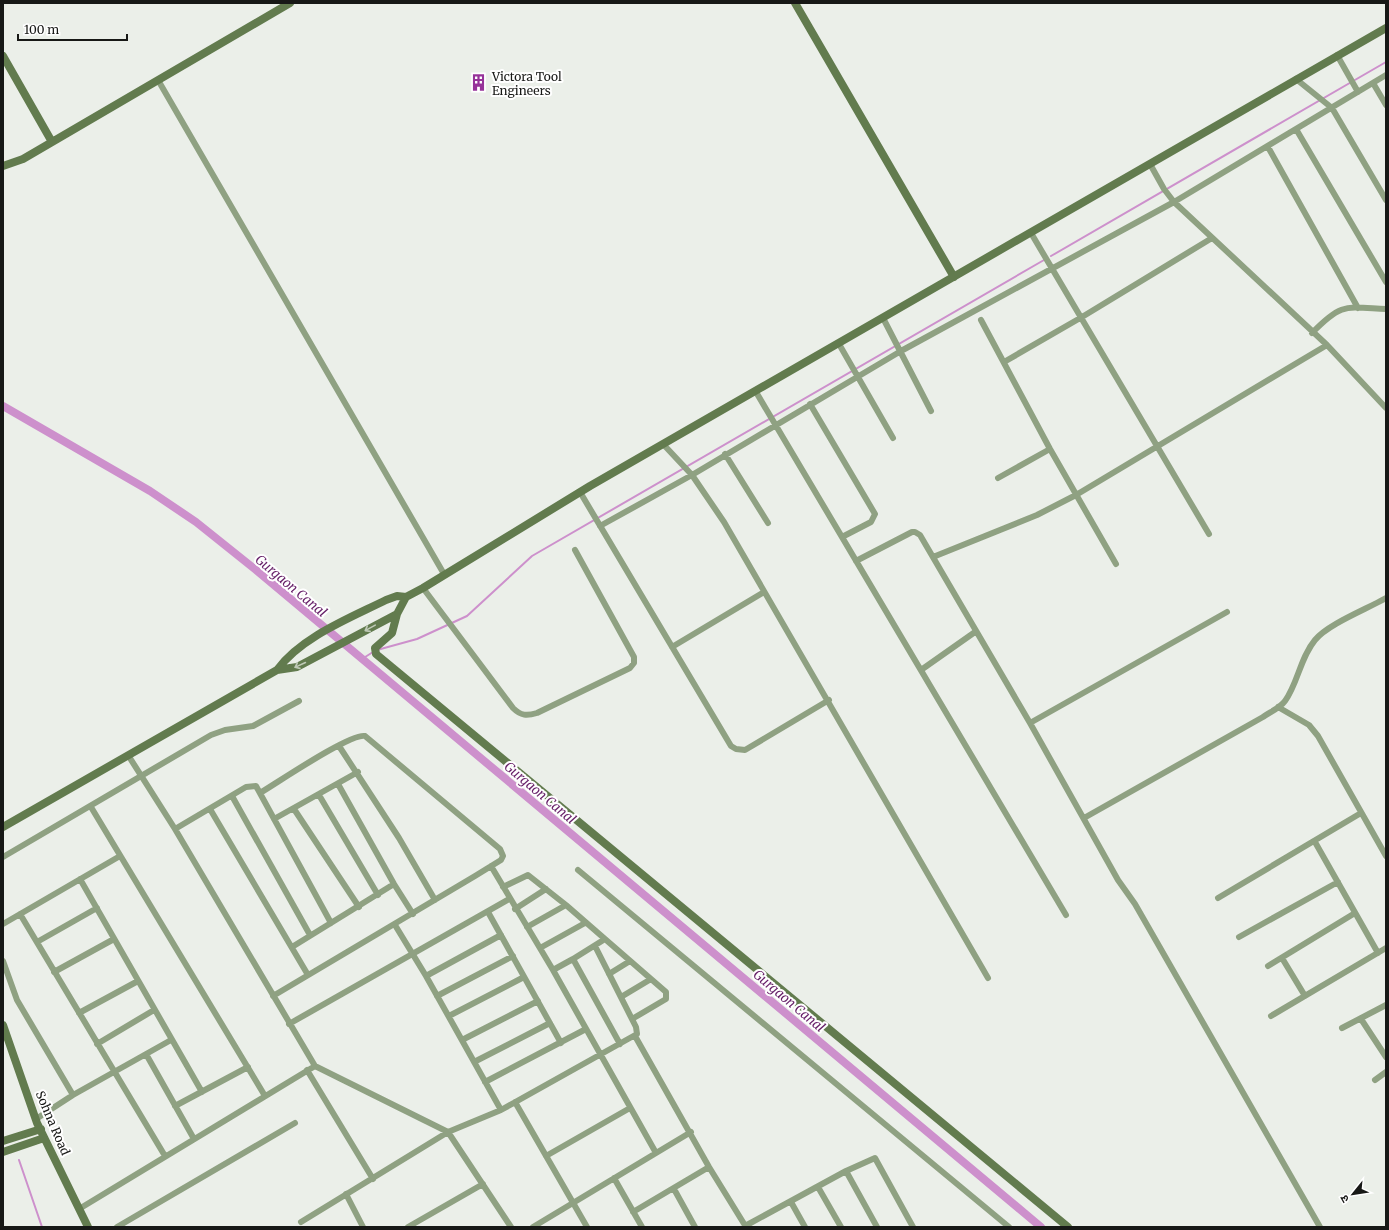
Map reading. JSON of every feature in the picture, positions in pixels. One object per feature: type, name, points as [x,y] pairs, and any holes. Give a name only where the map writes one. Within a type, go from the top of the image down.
[{"type":"street","points":[[3,166],[23,160],[290,3]]},
{"type":"street","points":[[795,3],[954,277]]},
{"type":"street","points":[[277,670],[289,655],[313,638],[393,597],[406,597],[423,588],[580,492],[756,392],[1338,54],[1386,28]]},
{"type":"street","points":[[1338,54],[1358,92]]},
{"type":"street","points":[[3,56],[52,142]]},
{"type":"street","points":[[599,524],[690,472],[725,454],[774,422],[810,404],[855,372],[899,347],[1051,269],[1174,202],[1386,75]]},
{"type":"street","points":[[1296,79],[1332,108],[1386,200]]},
{"type":"street","points":[[158,80],[444,574]]},
{"type":"street","points":[[1373,83],[1386,105]]},
{"type":"street","points":[[1296,129],[1386,282]]},
{"type":"street","points":[[1268,146],[1358,308]]},
{"type":"street","points":[[1150,164],[1174,202],[1312,333],[1327,345],[1386,408]]},
{"type":"street","points":[[1031,233],[1209,534]]},
{"type":"street","points":[[1004,362],[1082,317],[1212,238]]},
{"type":"street","points":[[1312,333],[1338,310],[1358,308],[1386,309]]},
{"type":"street","points":[[883,318],[932,411]]},
{"type":"street","points":[[981,320],[1050,449],[1116,564]]},
{"type":"street","points":[[839,344],[893,438]]},
{"type":"street","points":[[933,557],[1037,514],[1076,495],[1327,345]]},
{"type":"street","points":[[756,392],[1066,915]]},
{"type":"street","points":[[810,404],[875,514],[871,522],[842,537]]},
{"type":"street","points":[[663,444],[690,472],[721,517],[829,700],[988,978]]},
{"type":"street","points":[[998,478],[1050,449]]},
{"type":"street","points":[[725,454],[768,523]]},
{"type":"street","points":[[580,492],[731,746],[736,749],[745,750],[829,700]]},
{"type":"street","points":[[856,561],[915,532],[920,535],[1320,1227]]},
{"type":"street","points":[[423,588],[513,708],[523,715],[537,713],[630,668],[634,663],[634,657],[575,550]]},
{"type":"street","points":[[672,647],[764,592]]},
{"type":"street","points":[[3,827],[277,670],[297,667],[396,614],[406,597]]},
{"type":"street","points":[[1084,818],[1278,707],[1290,692],[1315,639],[1325,631],[1386,598]]},
{"type":"street","points":[[1030,723],[1227,612]]},
{"type":"street","points":[[396,614],[392,634],[377,646],[375,651],[1068,1227]]},
{"type":"street","points":[[921,670],[975,632]]},
{"type":"street","points":[[3,857],[91,807],[211,735],[225,730],[253,726],[299,701]]},
{"type":"street","points":[[1278,707],[1309,725],[1318,736],[1386,856]]},
{"type":"street","points":[[260,793],[360,735],[368,738],[430,792],[500,849],[503,858],[395,925],[273,996]]},
{"type":"street","points":[[339,746],[358,772],[435,900]]},
{"type":"street","points":[[128,755],[175,829],[288,1024],[315,1066],[448,1132],[511,1227]]},
{"type":"street","points":[[274,819],[358,772]]},
{"type":"street","points":[[338,784],[394,884],[413,914]]},
{"type":"street","points":[[175,829],[250,786],[256,786],[331,923]]},
{"type":"street","points":[[319,795],[378,895]]},
{"type":"street","points":[[232,796],[310,935]]},
{"type":"street","points":[[91,807],[265,1096]]},
{"type":"street","points":[[210,809],[308,975]]},
{"type":"street","points":[[294,809],[359,907]]},
{"type":"street","points":[[1218,898],[1315,842],[1361,813]]},
{"type":"street","points":[[1315,842],[1378,953]]},
{"type":"street","points":[[3,924],[120,856]]},
{"type":"street","points":[[491,866],[509,899],[553,970],[599,1055],[656,1152]]},
{"type":"street","points":[[578,870],[1009,1227]]},
{"type":"street","points":[[503,888],[526,875],[532,877],[666,992],[666,999],[632,1019]]},
{"type":"street","points":[[80,879],[202,1092]]},
{"type":"street","points":[[1239,937],[1338,882]]},
{"type":"street","points":[[292,947],[394,884]]},
{"type":"street","points":[[515,908],[546,889]]},
{"type":"street","points":[[288,1024],[509,899]]},
{"type":"street","points":[[526,927],[566,905]]},
{"type":"street","points":[[37,942],[97,908]]},
{"type":"street","points":[[488,912],[561,1043]]},
{"type":"street","points":[[1268,966],[1355,913]]},
{"type":"street","points":[[20,914],[165,1156]]},
{"type":"street","points":[[540,948],[585,923]]},
{"type":"street","points":[[395,925],[449,1016],[501,1110]]},
{"type":"street","points":[[426,976],[501,935]]},
{"type":"street","points":[[54,972],[114,939]]},
{"type":"street","points":[[553,970],[574,959],[605,939]]},
{"type":"street","points":[[301,1222],[448,1132],[501,1110],[635,1036],[638,1032],[595,946]]},
{"type":"street","points":[[1271,1016],[1386,948]]},
{"type":"street","points":[[437,996],[513,956]]},
{"type":"street","points":[[1282,958],[1305,996]]},
{"type":"street","points":[[574,959],[620,1044]]},
{"type":"street","points":[[609,974],[630,961]]},
{"type":"street","points":[[3,962],[17,1000],[73,1095]]},
{"type":"street","points":[[449,1016],[524,977]]},
{"type":"street","points":[[621,997],[651,979]]},
{"type":"street","points":[[79,1013],[138,981]]},
{"type":"street","points":[[462,1040],[538,1001]]},
{"type":"street","points":[[1342,1028],[1362,1019],[1386,1005]]},
{"type":"street","points":[[97,1044],[154,1010]]},
{"type":"street","points":[[1362,1019],[1386,1056]]},
{"type":"street","points":[[474,1062],[550,1023]]},
{"type":"street","name":"Sohna Road","points":[[3,1025],[36,1119],[88,1227]]},
{"type":"street","points":[[485,1082],[586,1029]]},
{"type":"street","points":[[635,1036],[691,1132],[709,1167],[746,1227],[846,1171],[875,1158],[913,1227]]},
{"type":"street","points":[[36,1119],[73,1095],[171,1040]]},
{"type":"street","points":[[146,1054],[194,1139]]},
{"type":"street","points":[[79,1209],[315,1066]]},
{"type":"street","points":[[175,1106],[248,1067]]},
{"type":"street","points":[[307,1070],[373,1179]]},
{"type":"street","points":[[1375,1080],[1386,1072]]},
{"type":"street","points":[[516,1102],[587,1227]]},
{"type":"street","points":[[546,1156],[630,1108]]},
{"type":"street","points":[[117,1227],[295,1123]]},
{"type":"street","points":[[3,1141],[41,1129]]},
{"type":"street","points":[[533,1227],[691,1132]]},
{"type":"street","points":[[19,1136],[23,1146]]},
{"type":"street","points":[[3,1152],[44,1138]]},
{"type":"street","points":[[633,1212],[709,1167]]},
{"type":"street","points":[[846,1171],[877,1227]]},
{"type":"street","points":[[614,1178],[642,1227]]},
{"type":"street","points":[[408,1227],[483,1184]]},
{"type":"street","points":[[818,1186],[841,1227]]},
{"type":"street","points":[[674,1189],[695,1227]]},
{"type":"street","points":[[346,1194],[363,1227]]},
{"type":"street","points":[[791,1202],[805,1227]]},
{"type":"waterway","points":[[1051,256],[1386,62]]},
{"type":"waterway","points":[[377,650],[417,639],[467,616],[532,556],[1044,260]]},
{"type":"waterway","name":"Gurgaon Canal","points":[[3,406],[150,491],[196,522],[256,570],[1041,1227]]},
{"type":"waterway","points":[[362,659],[373,652]]},
{"type":"waterway","points":[[19,1160],[42,1227]]},
{"type":"place","name":"Victora Tool Engineers","points":[[479,83]]}]
